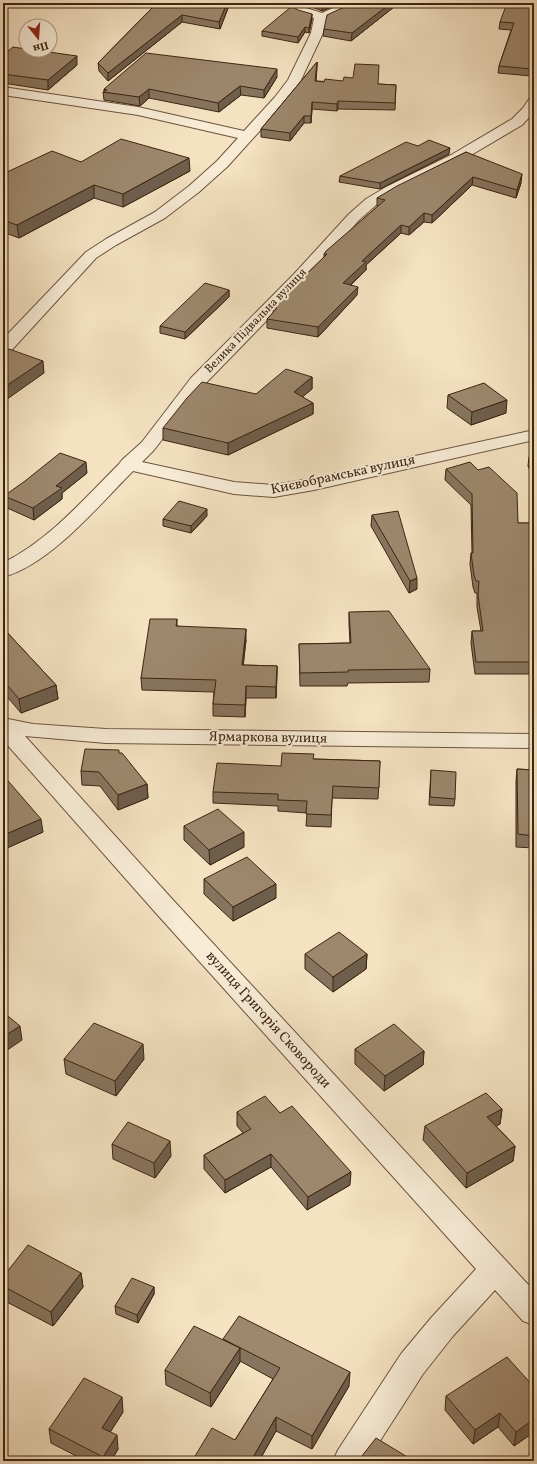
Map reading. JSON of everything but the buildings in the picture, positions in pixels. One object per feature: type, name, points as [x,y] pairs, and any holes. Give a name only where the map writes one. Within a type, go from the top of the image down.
[{"type":"street","points":[[290,3],[302,11],[323,16]]},
{"type":"street","points":[[3,349],[91,255],[111,242],[145,224],[171,207],[208,177],[280,100],[294,80],[315,37],[320,19],[323,16],[354,3]]},
{"type":"street","points":[[3,91],[138,111],[247,136]]},
{"type":"street","name":"Велика Підвальна вулиця","points":[[3,571],[28,558],[57,536],[128,464],[148,446],[197,382],[300,277],[362,210],[382,194],[456,158],[517,122],[528,111],[534,102]]},
{"type":"street","name":"Києвобрамська вулиця","points":[[128,464],[234,488],[274,491],[314,484],[534,435]]},
{"type":"street","name":"Ярмаркова вулиця","points":[[3,725],[33,731],[106,736],[534,741]]},
{"type":"street","name":"вулиця Григорія Сковороди","points":[[3,725],[164,906],[534,1312]]},
{"type":"street","points":[[349,1461],[412,1364],[442,1326],[495,1269]]}]
